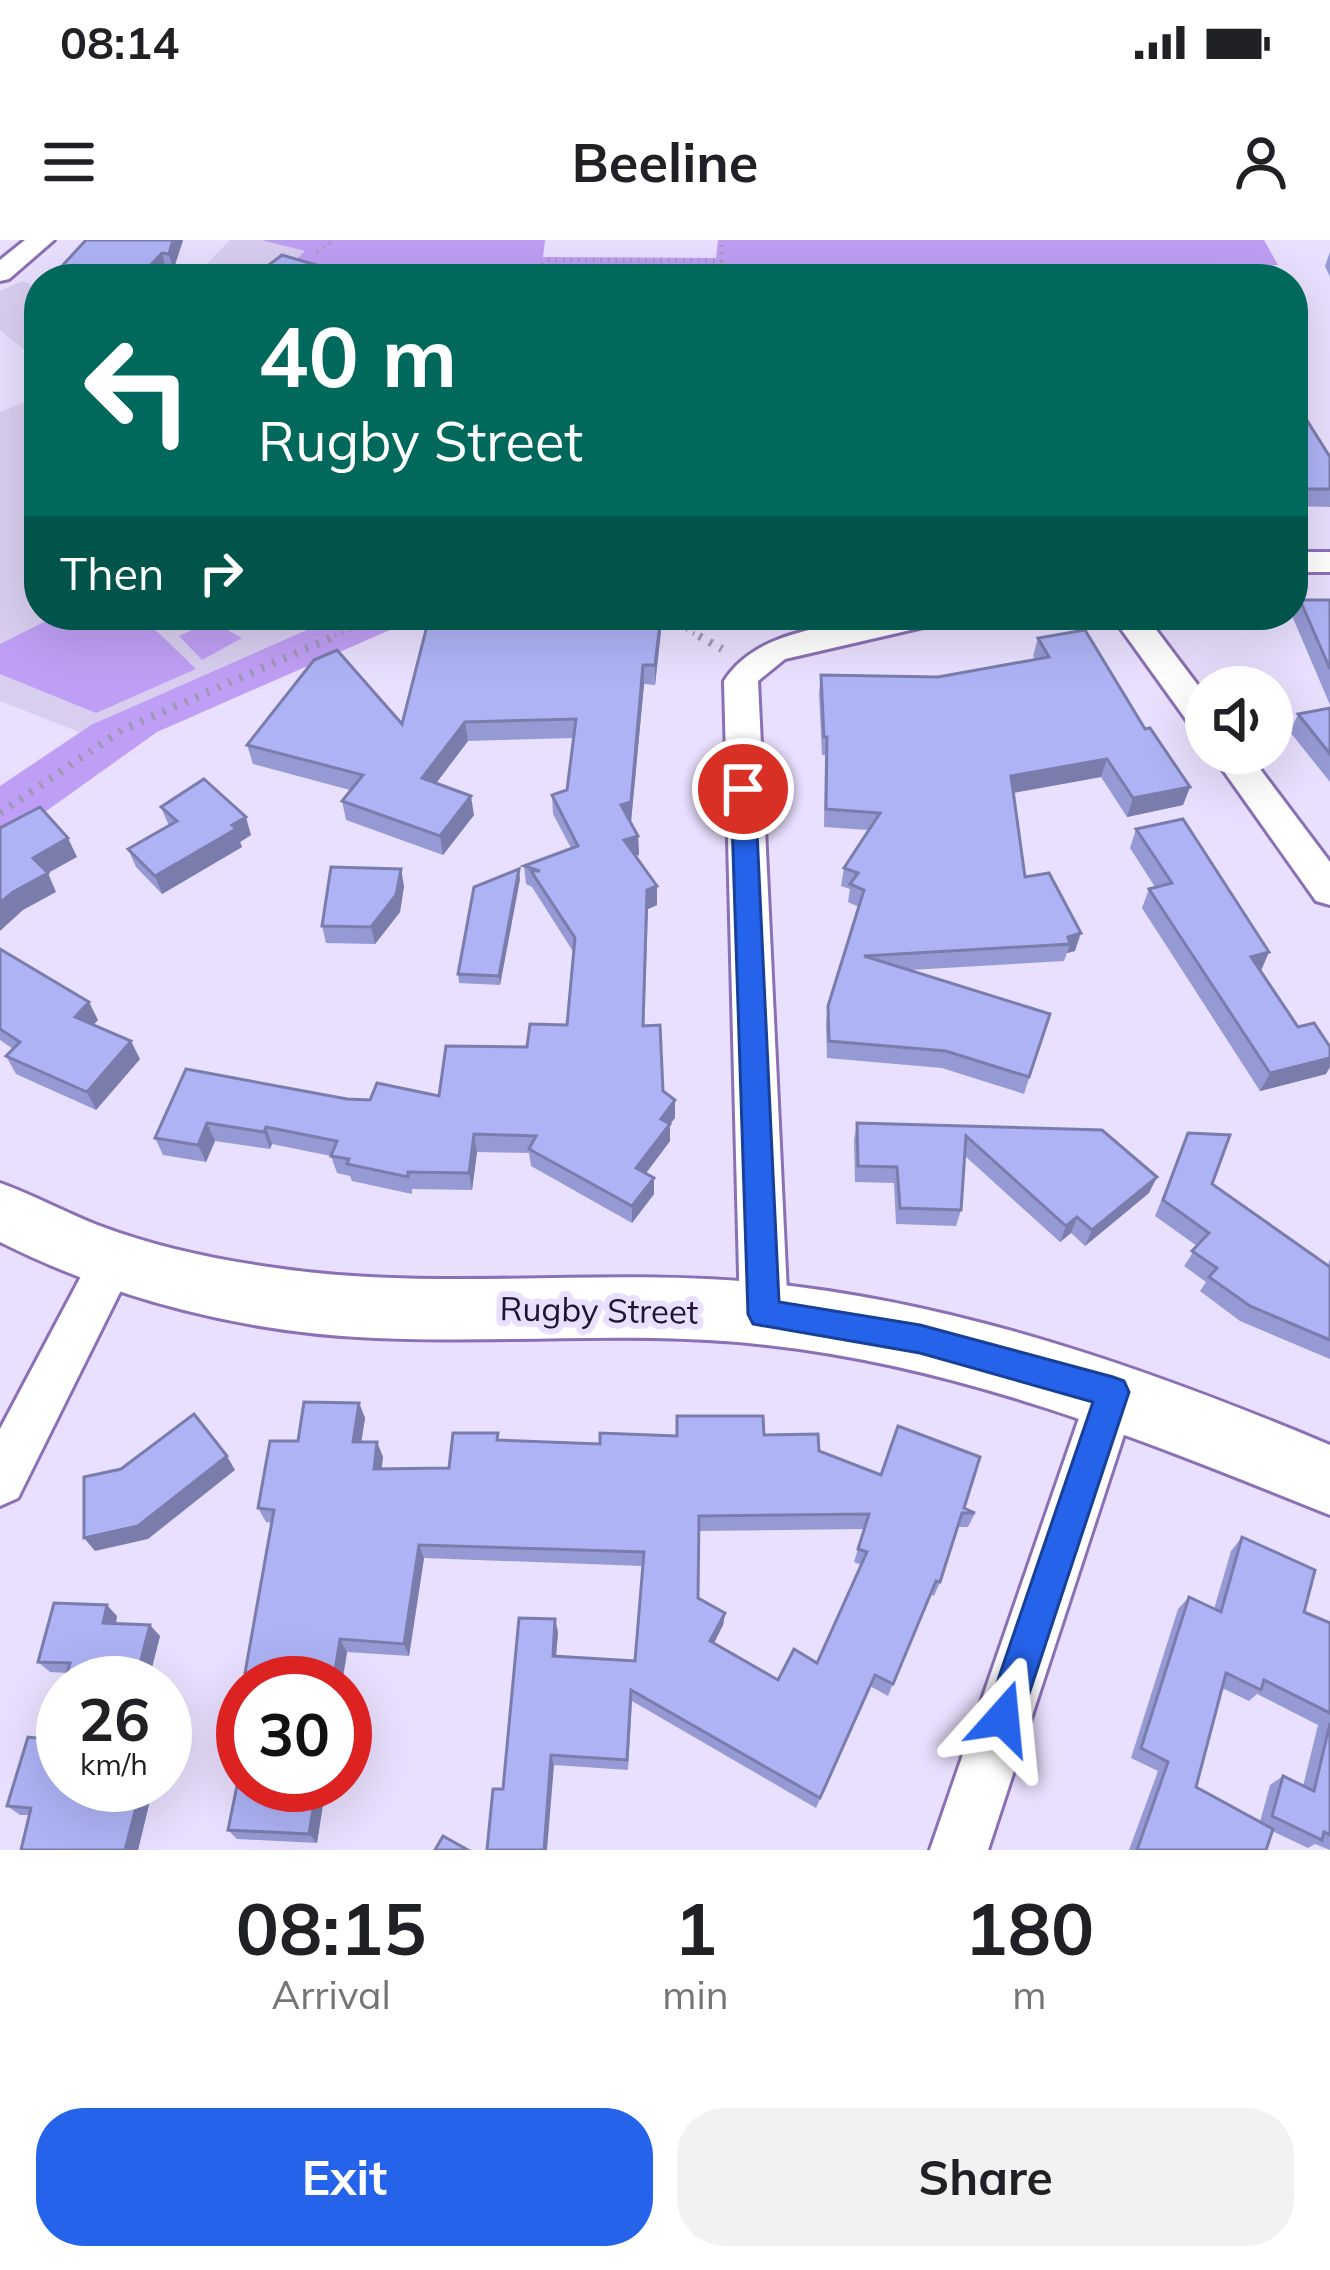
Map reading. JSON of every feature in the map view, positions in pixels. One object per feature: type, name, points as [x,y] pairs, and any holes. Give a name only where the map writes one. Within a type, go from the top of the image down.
[{"type":"street","points":[[0,273],[41,240]]},
{"type":"street","points":[[764,1314],[741,681],[752,665],[774,651],[863,630]]},
{"type":"street","points":[[1139,630],[1185,693]]},
{"type":"street","points":[[1244,774],[1330,890]]},
{"type":"street","name":"Rugby Street","points":[[0,1211],[112,1262],[233,1292],[340,1305],[764,1314],[920,1339],[1113,1392],[1330,1480]]},
{"type":"street","points":[[0,1481],[112,1262]]},
{"type":"street","points":[[959,1850],[1113,1392]]},
{"type":"path","points":[[317,252],[334,240]]},
{"type":"path","points":[[542,264],[547,260],[721,261],[722,240]]},
{"type":"path","points":[[0,813],[122,730],[349,630]]},
{"type":"path","points":[[688,630],[752,665]]},
{"type":"shaded area","points":[[230,240],[261,240],[306,251],[310,264],[207,264]]},
{"type":"shaded area","points":[[261,240],[545,240],[543,257],[716,258],[718,240],[1264,240],[1277,264],[291,264],[305,251]]},
{"type":"shaded area","points":[[24,282],[24,350],[0,330],[0,291]]},
{"type":"shaded area","points":[[24,402],[24,630],[307,630],[79,732],[0,701],[0,412]]},
{"type":"shaded area","points":[[28,630],[156,630],[196,669],[96,713],[0,674],[0,644]]},
{"type":"shaded area","points":[[192,630],[227,630],[242,638],[202,660],[179,636]]},
{"type":"shaded area","points":[[307,630],[390,630],[157,732],[0,844],[0,786],[91,725]]},
{"type":"building","points":[[86,240],[173,240],[169,254],[162,253],[152,264],[64,264]]},
{"type":"building","points":[[282,255],[313,264],[270,264]]},
{"type":"building","points":[[1308,422],[1330,457],[1330,489],[1308,489]]},
{"type":"building","points":[[1308,600],[1330,600],[1330,669],[1308,618]]},
{"type":"building","points":[[426,630],[659,630],[655,665],[643,665],[631,802],[621,805],[638,836],[624,840],[657,886],[647,890],[643,1026],[660,1025],[663,1091],[675,1100],[661,1119],[670,1124],[636,1168],[654,1178],[632,1206],[529,1149],[536,1136],[474,1134],[469,1173],[408,1172],[408,1177],[331,1156],[337,1141],[266,1127],[264,1132],[207,1123],[198,1145],[155,1138],[186,1069],[347,1099],[370,1100],[377,1083],[439,1096],[446,1046],[527,1047],[530,1024],[567,1025],[575,938],[531,871],[540,871],[524,866],[578,846],[552,795],[567,790],[576,719],[465,722],[422,778],[471,796],[440,836],[342,801],[363,775],[247,745],[314,660],[337,650],[402,724]]},
{"type":"building","points":[[1085,630],[1145,729],[1150,728],[1190,787],[1133,798],[1107,759],[1011,776],[1025,877],[1049,873],[1081,933],[1068,937],[1070,944],[864,956],[1050,1014],[1029,1077],[946,1051],[829,1041],[828,1006],[864,890],[850,884],[858,873],[844,868],[880,813],[826,809],[827,737],[821,675],[938,677],[1049,657],[1038,638]]},
{"type":"building","points":[[1330,708],[1330,754],[1298,714]]},
{"type":"building","points":[[204,779],[246,817],[232,825],[236,829],[155,876],[128,849],[177,821],[161,807]]},
{"type":"building","points":[[40,807],[68,838],[33,858],[48,873],[0,903],[0,828]]},
{"type":"building","points":[[1183,819],[1269,952],[1251,957],[1298,1027],[1314,1023],[1330,1047],[1330,1058],[1270,1073],[1149,889],[1172,883],[1136,829]]},
{"type":"building","points":[[331,867],[401,869],[396,895],[371,927],[322,926]]},
{"type":"building","points":[[519,869],[499,976],[458,974],[474,887]]},
{"type":"building","points":[[0,949],[89,1002],[75,1017],[131,1041],[87,1092],[6,1056],[20,1042],[0,1029]]},
{"type":"building","points":[[857,1123],[1102,1130],[1157,1177],[1092,1230],[1077,1217],[1066,1226],[966,1136],[961,1210],[900,1208],[897,1167],[858,1166]]},
{"type":"building","points":[[1188,1133],[1230,1135],[1212,1184],[1330,1267],[1330,1340],[1250,1306],[1209,1277],[1217,1268],[1192,1251],[1209,1233],[1163,1200]]},
{"type":"building","points":[[304,1402],[359,1403],[353,1442],[377,1442],[374,1469],[449,1468],[453,1433],[498,1433],[497,1440],[600,1444],[600,1433],[677,1436],[677,1416],[763,1416],[764,1435],[818,1434],[819,1451],[881,1475],[898,1426],[980,1457],[964,1508],[975,1513],[962,1513],[940,1582],[936,1581],[893,1684],[875,1675],[820,1798],[631,1690],[627,1760],[551,1755],[544,1850],[487,1850],[493,1789],[503,1789],[519,1618],[555,1619],[553,1656],[635,1661],[644,1552],[419,1545],[404,1644],[340,1639],[337,1656],[248,1656],[274,1510],[258,1508],[270,1441],[298,1441]],"holes":[[[869,1514],[858,1549],[867,1552],[817,1663],[794,1649],[778,1680],[710,1641],[725,1613],[698,1598],[699,1516]]]},
{"type":"building","points":[[194,1414],[227,1456],[138,1526],[84,1538],[84,1477],[121,1469]]},
{"type":"building","points":[[1242,1537],[1315,1570],[1304,1612],[1330,1623],[1330,1713],[1264,1680],[1261,1690],[1226,1673],[1196,1787],[1273,1829],[1266,1850],[1137,1850],[1168,1762],[1141,1748],[1189,1597],[1221,1612]]},
{"type":"building","points":[[54,1603],[107,1605],[103,1623],[150,1625],[142,1656],[40,1656]]},
{"type":"building","points":[[1330,1723],[1330,1835],[1324,1832],[1322,1840],[1272,1816],[1283,1776],[1314,1791]]},
{"type":"building","points":[[28,1737],[36,1738],[36,1812],[135,1812],[125,1850],[21,1850],[31,1808],[7,1806]]},
{"type":"building","points":[[232,1812],[313,1812],[309,1834],[228,1830]]},
{"type":"building","points":[[443,1836],[468,1850],[435,1850]]},
{"type":"route","points":[[743,789],[764,1314],[920,1339],[1113,1392],[1003,1718]]}]
